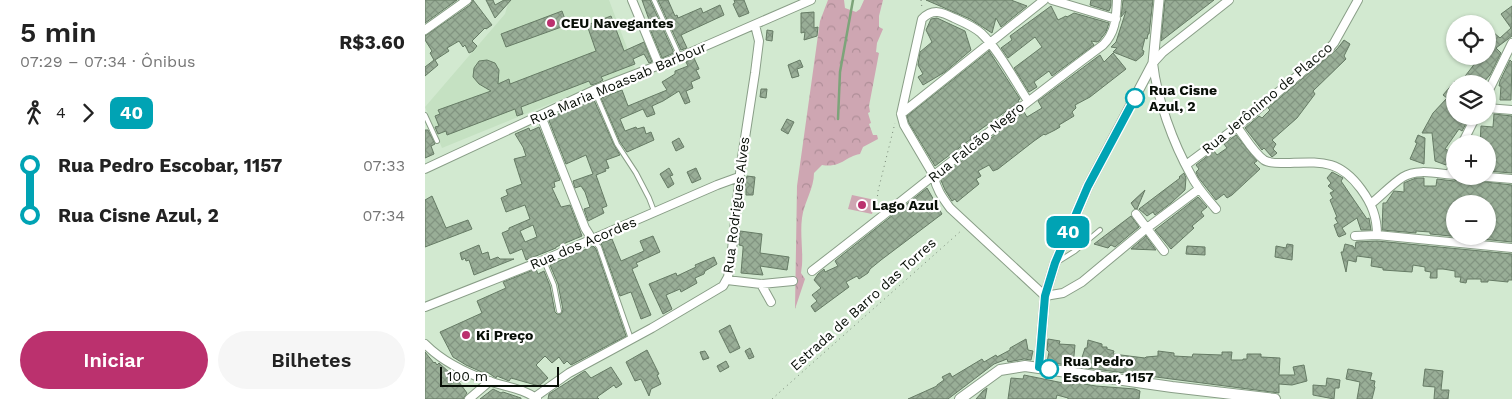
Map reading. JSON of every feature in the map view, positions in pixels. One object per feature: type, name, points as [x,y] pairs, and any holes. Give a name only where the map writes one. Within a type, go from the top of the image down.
[{"type":"main road","points":[[960,399],[1000,370],[1016,366],[1039,367],[1172,387],[1275,399]]},
{"type":"street","points":[[425,30],[467,0]]},
{"type":"street","points":[[632,0],[659,65]]},
{"type":"street","name":"Rua Maria Moassab Barbour","points":[[425,169],[595,90],[680,57],[811,0]]},
{"type":"street","points":[[901,114],[1044,0]]},
{"type":"street","points":[[1052,0],[1116,19]]},
{"type":"street","name":"Rua Falcão Negro","points":[[812,271],[1028,101],[1103,45],[1112,33],[1116,19],[1117,0]]},
{"type":"street","points":[[1159,0],[1153,63],[1157,90],[1186,165],[1199,189],[1216,209]]},
{"type":"street","points":[[1039,367],[1045,296],[1055,263],[1088,186],[1153,63],[1163,52],[1229,0]]},
{"type":"street","name":"Rua Jerônimo de Placco","points":[[1186,165],[1237,127],[1328,50],[1359,0]]},
{"type":"street","points":[[1028,101],[990,43],[981,33],[971,26],[939,11],[927,14],[923,19],[901,114],[904,125],[934,176],[939,193],[955,213],[1045,296]]},
{"type":"street","name":"Rua Rodrigues Alves","points":[[536,398],[569,373],[720,289],[727,280],[731,259],[739,177],[759,41],[755,25]]},
{"type":"street","points":[[1496,76],[1512,43]]},
{"type":"street","points":[[1496,109],[1512,110]]},
{"type":"street","points":[[541,116],[585,228],[592,239]]},
{"type":"street","points":[[1237,127],[1264,160],[1276,163],[1323,162],[1335,165],[1353,178],[1372,203],[1377,225],[1377,235]]},
{"type":"street","points":[[1372,203],[1409,174],[1422,172],[1446,174]]},
{"type":"street","name":"Rua dos Acordes","points":[[425,307],[544,260],[739,177]]},
{"type":"street","points":[[1496,178],[1512,179]]},
{"type":"street","points":[[1045,296],[1063,293],[1082,282],[1147,228],[1199,189]]},
{"type":"street","points":[[1136,214],[1164,251]]},
{"type":"street","points":[[1355,236],[1377,235],[1512,248]]},
{"type":"street","points":[[727,280],[761,284],[793,281]]},
{"type":"street","points":[[761,284],[771,302]]},
{"type":"street","points":[[425,346],[448,363],[536,398]]},
{"type":"street","points":[[469,399],[490,381]]},
{"type":"lane","points":[[654,0],[680,57]]},
{"type":"lane","points":[[595,90],[617,144],[640,179],[654,212]]},
{"type":"lane","points":[[425,114],[437,142]]},
{"type":"lane","points":[[1055,263],[1075,251],[1100,230]]},
{"type":"lane","points":[[592,239],[599,247],[631,339]]},
{"type":"lane","points":[[544,260],[554,285],[559,311]]},
{"type":"path","points":[[921,0],[927,14]]},
{"type":"path","points":[[877,220],[875,214],[877,191],[895,122],[901,114]]},
{"type":"path","name":"Estrada de Barro das Torres","points":[[772,399],[968,225]]},
{"type":"shaded area","points":[[509,0],[609,0],[635,69],[442,148],[425,107],[505,14]]},
{"type":"green space","points":[[828,0],[844,0],[845,8],[856,12],[860,9],[864,0],[883,0],[879,16],[879,27],[883,29],[877,43],[876,52],[879,53],[869,106],[870,112],[868,113],[873,135],[877,135],[878,139],[863,147],[860,154],[839,164],[822,165],[814,173],[801,224],[801,273],[805,279],[795,309],[797,186],[820,21]]},
{"type":"green space","name":"Lago Azul","points":[[852,195],[875,200],[872,214],[848,209]]},
{"type":"building","points":[[425,0],[457,0],[425,23]]},
{"type":"building","points":[[473,0],[492,25],[485,28],[472,41],[477,46],[473,51],[469,53],[465,45],[463,47],[459,41],[447,48],[449,51],[435,60],[438,65],[425,76],[425,67],[434,60],[425,36],[470,5]]},
{"type":"building","points":[[486,0],[493,0],[495,5],[504,0],[511,0],[495,18]]},
{"type":"building","points":[[642,0],[650,0],[674,53],[662,58],[650,29],[652,28]]},
{"type":"building","points":[[658,0],[668,0],[675,16],[677,15],[678,18],[701,8],[703,13],[720,5],[724,15],[681,35],[687,48],[681,50]]},
{"type":"building","points":[[734,0],[744,0],[749,13],[739,17],[733,4],[735,3]]},
{"type":"building","points":[[926,0],[1011,0],[1027,6],[1001,27],[996,18],[992,33],[970,19]]},
{"type":"building","points":[[1091,0],[1111,0],[1109,11],[1090,5]]},
{"type":"building","points":[[1123,0],[1153,0],[1149,34],[1147,39],[1145,38],[1142,50],[1144,51],[1143,55],[1136,61],[1113,52],[1117,48],[1111,47],[1116,42],[1126,11],[1121,17]]},
{"type":"building","points":[[1165,0],[1214,0],[1161,41]]},
{"type":"building","points":[[1051,6],[1058,20],[1074,13],[1109,23],[1106,32],[1099,41],[1091,41],[1094,45],[1052,76],[1049,71],[1034,82],[1037,87],[1029,92],[1014,68],[1042,47],[1035,37],[1008,58],[1001,48],[1012,40],[1010,36]]},
{"type":"building","points":[[1512,6],[1512,36],[1496,48],[1496,35],[1500,38],[1511,28],[1501,14]]},
{"type":"building","points":[[562,11],[567,25],[506,47],[501,34]]},
{"type":"building","points":[[814,12],[814,28],[818,27],[817,36],[804,40],[805,32],[801,33],[801,13]]},
{"type":"building","points":[[611,16],[624,51],[644,42],[652,62],[649,63],[644,54],[633,59],[635,64],[601,77],[603,80],[598,83],[591,85],[589,81],[521,107],[523,114],[517,116],[515,109],[447,135],[446,131],[438,134],[435,127],[439,126],[435,116],[440,114],[438,110],[491,91],[479,84],[473,77],[474,68],[479,61],[487,60],[495,63],[499,70],[498,84],[509,79],[510,84],[596,51],[587,25]]},
{"type":"building","points":[[937,18],[965,31],[971,50],[945,72],[923,85],[918,77],[923,74],[918,65],[920,52],[932,42],[926,30],[931,19]]},
{"type":"building","points":[[767,30],[773,31],[772,41],[766,40]]},
{"type":"building","points":[[1344,40],[1350,44],[1344,56],[1346,59],[1313,91],[1315,94],[1297,118],[1272,140],[1276,144],[1273,149],[1277,153],[1272,157],[1264,148],[1262,150],[1245,128],[1259,116],[1262,118],[1270,110],[1268,108],[1337,49]]},
{"type":"building","points":[[1496,48],[1501,53],[1496,63]]},
{"type":"building","points":[[989,51],[1020,99],[1018,100],[1019,102],[970,137],[971,139],[935,166],[909,123],[907,116]]},
{"type":"building","points":[[1113,53],[1126,69],[1090,97],[1075,105],[1076,108],[1072,112],[1074,116],[1059,125],[1060,127],[1044,134],[998,169],[993,171],[989,165],[978,171],[981,176],[976,179],[979,184],[957,202],[955,199],[952,201],[940,178],[1024,112],[1027,117],[1042,108],[1038,101],[1100,55],[1104,62]]},
{"type":"building","points":[[694,58],[699,69],[696,70],[700,78],[691,82],[693,88],[686,91],[690,102],[685,104],[679,91],[652,106],[655,114],[647,117],[643,109],[620,119],[625,131],[636,127],[637,129],[644,127],[646,134],[651,132],[654,140],[627,152],[620,142],[601,98],[622,90],[628,106],[667,90],[662,82],[675,74],[675,71],[688,66],[686,62]]},
{"type":"building","points":[[800,60],[803,67],[797,69],[799,76],[792,78],[788,65]]},
{"type":"building","points":[[1510,60],[1512,62],[1511,100],[1500,100],[1500,81]]},
{"type":"building","points":[[1474,65],[1495,65],[1490,75],[1466,75]]},
{"type":"building","points":[[761,89],[767,89],[766,98],[760,97]]},
{"type":"building","points":[[1446,99],[1446,125],[1465,125],[1462,131],[1459,129],[1455,135],[1446,135],[1446,165],[1435,161],[1432,133],[1422,133],[1433,113]]},
{"type":"building","points":[[594,100],[620,155],[606,160],[609,168],[596,175],[607,206],[602,208],[604,213],[588,221],[584,209],[590,207],[585,192],[581,186],[575,188],[573,181],[593,174],[586,155],[566,164],[548,118]]},
{"type":"building","points":[[1496,114],[1512,116],[1512,173],[1496,172],[1496,135],[1480,135],[1481,126],[1493,127],[1493,125],[1496,125]]},
{"type":"building","points":[[787,119],[794,122],[788,134],[781,130]]},
{"type":"building","points":[[539,127],[560,180],[554,182],[555,187],[552,188],[561,207],[570,205],[582,236],[526,260],[522,249],[510,254],[502,233],[530,219],[525,205],[506,212],[501,198],[508,195],[506,190],[522,184],[514,159],[526,156],[515,134],[529,128],[530,131]],"holes":[[[533,225],[537,237],[525,242],[520,231]]]},
{"type":"building","points":[[425,130],[428,130],[435,144],[431,146],[434,154],[425,158]]},
{"type":"building","points":[[1236,135],[1257,161],[1254,163],[1260,169],[1232,195],[1227,198],[1224,194],[1216,200],[1198,177],[1196,172],[1199,169],[1196,165],[1214,151],[1217,155],[1227,148],[1224,144]]},
{"type":"building","points":[[1418,135],[1425,138],[1424,164],[1410,159],[1417,143],[1415,142]]},
{"type":"building","points":[[679,138],[684,147],[676,151],[672,142]]},
{"type":"building","points":[[669,168],[673,175],[670,176],[674,184],[668,188],[660,174]]},
{"type":"building","points":[[696,168],[701,179],[692,183],[687,172]]},
{"type":"building","points":[[1332,172],[1343,178],[1341,181],[1367,219],[1369,218],[1371,230],[1361,230],[1357,218],[1342,228],[1346,234],[1338,236],[1334,225],[1338,223],[1335,218],[1337,217],[1330,200],[1333,198],[1330,193],[1334,191],[1328,186],[1331,183],[1327,178]]},
{"type":"building","points":[[1184,173],[1186,178],[1185,190],[1171,203],[1155,215],[1153,212],[1147,216],[1139,209],[1180,178]]},
{"type":"building","points":[[747,176],[755,177],[753,195],[746,195],[746,189],[744,189]]},
{"type":"building","points":[[1416,178],[1424,178],[1424,186],[1436,186],[1437,179],[1446,180],[1446,185],[1496,185],[1496,183],[1512,185],[1512,242],[1496,240],[1496,195],[1446,195],[1446,236],[1430,234],[1430,232],[1416,231],[1416,233],[1382,230],[1383,203],[1386,203],[1394,191],[1404,192],[1404,183]]},
{"type":"building","points":[[927,188],[942,214],[881,260],[868,273],[859,279],[857,276],[846,282],[849,287],[815,312],[811,306],[817,301],[812,295],[821,288],[814,280],[818,274],[824,269],[825,272],[838,266],[835,261]]},
{"type":"building","points":[[1145,190],[1137,209],[1135,209],[1131,203]]},
{"type":"building","points":[[432,196],[446,228],[468,220],[472,229],[425,247],[425,200]]},
{"type":"building","points":[[1198,197],[1207,207],[1201,212],[1204,216],[1171,249],[1155,230]]},
{"type":"building","points":[[1131,216],[1139,227],[1115,247],[1111,245],[1108,248],[1094,244]]},
{"type":"building","points":[[740,231],[762,234],[760,253],[789,257],[787,270],[760,266],[763,275],[741,273],[743,246],[739,245]]},
{"type":"building","points":[[653,236],[660,252],[636,263],[638,266],[632,269],[651,315],[641,319],[631,292],[620,296],[601,243],[612,239],[621,261],[644,251],[640,241]]},
{"type":"building","points":[[1146,236],[1156,250],[1131,249]]},
{"type":"building","points":[[1377,241],[1512,254],[1512,280],[1508,280],[1508,282],[1488,280],[1488,282],[1481,282],[1481,279],[1467,279],[1466,283],[1460,282],[1461,277],[1455,277],[1455,271],[1443,269],[1437,269],[1437,278],[1430,278],[1431,272],[1425,271],[1425,267],[1413,265],[1412,272],[1383,270],[1383,268],[1371,266],[1372,258],[1357,256],[1356,262],[1348,260],[1346,272],[1341,252],[1343,252],[1345,244],[1353,246],[1355,249],[1356,242]]},
{"type":"building","points":[[1287,244],[1293,245],[1292,260],[1275,257],[1276,246],[1286,248]]},
{"type":"building","points":[[479,245],[482,254],[488,252],[490,260],[498,257],[500,259],[514,259],[474,275],[469,260],[466,261],[465,258],[462,260],[460,253]]},
{"type":"building","points":[[593,246],[596,249],[626,336],[571,365],[567,361],[564,364],[559,357],[552,363],[545,356],[536,365],[548,378],[539,386],[511,378],[509,381],[497,376],[496,378],[453,357],[440,332],[482,313],[477,301],[506,288],[503,282],[536,269],[538,274],[544,271],[550,286],[555,312],[561,314],[563,310],[558,284],[550,265]]},
{"type":"building","points":[[1187,246],[1205,247],[1205,255],[1186,254]]},
{"type":"building","points":[[714,257],[717,264],[695,278],[697,283],[681,292],[680,289],[666,295],[672,309],[663,314],[649,284],[676,273],[677,276],[696,267],[695,265]]},
{"type":"building","points":[[730,325],[740,348],[730,353],[719,331]]},
{"type":"building","points":[[1026,339],[1028,350],[1033,351],[1031,360],[1024,359],[1008,362],[1007,359],[994,364],[948,399],[908,399],[937,386],[944,380],[942,377],[950,373],[952,377],[982,359],[984,362],[996,355],[997,357]]},
{"type":"building","points":[[1048,339],[1060,341],[1059,344],[1075,345],[1073,366],[1047,362],[1049,352],[1047,350]]},
{"type":"building","points":[[1088,340],[1102,344],[1102,347],[1107,347],[1107,349],[1114,351],[1113,354],[1145,358],[1158,356],[1158,351],[1174,353],[1174,356],[1192,357],[1193,354],[1222,355],[1222,352],[1232,352],[1231,360],[1247,359],[1247,354],[1261,354],[1261,357],[1280,358],[1279,375],[1295,375],[1293,367],[1304,365],[1307,381],[1292,385],[1279,384],[1279,393],[1079,367],[1085,348],[1087,348]]},
{"type":"building","points":[[750,348],[754,357],[749,359],[745,351]]},
{"type":"building","points":[[647,350],[659,374],[657,375],[661,384],[651,389],[649,396],[641,379],[635,381],[626,362]]},
{"type":"building","points":[[705,351],[709,358],[703,360],[700,352]]},
{"type":"building","points":[[425,352],[437,365],[439,363],[450,373],[452,372],[466,378],[459,382],[467,393],[463,399],[425,399]]},
{"type":"building","points":[[726,361],[729,367],[720,372],[717,366]]},
{"type":"building","points":[[611,367],[622,384],[616,388],[614,385],[597,397],[599,399],[548,399],[549,394],[585,371],[591,378]]},
{"type":"building","points":[[1348,369],[1372,373],[1370,380],[1375,381],[1375,387],[1372,399],[1357,399],[1360,382],[1346,379]]},
{"type":"building","points":[[1425,369],[1443,371],[1441,390],[1449,390],[1448,399],[1434,399],[1435,387],[1423,386]]},
{"type":"building","points":[[1024,375],[1073,385],[1073,382],[1085,382],[1084,384],[1096,386],[1135,389],[1140,391],[1139,399],[1068,399],[1057,395],[1056,399],[1008,399],[1011,378],[1023,379]]},
{"type":"building","points":[[1327,378],[1340,380],[1339,388],[1335,388],[1334,399],[1313,395],[1313,385],[1326,386]]},
{"type":"building","points":[[987,388],[985,399],[976,399],[983,391]]},
{"type":"building","points":[[493,389],[501,393],[503,392],[521,399],[480,399]]},
{"type":"waterway","points":[[838,119],[840,72],[853,0]]},
{"type":"bus line","name":"40","points":[[1049,369],[1039,367],[1045,296],[1055,263],[1088,186],[1135,98]]},
{"type":"place","name":"CEU Navegantes","points":[[551,23]]},
{"type":"place","name":"Rua Cisne Azul, 2","points":[[1135,98]]},
{"type":"place","name":"Lago Azul","points":[[862,205]]},
{"type":"place","name":"Ki Preço","points":[[466,335]]},
{"type":"place","name":"Rua Pedro Escobar, 1157","points":[[1049,369]]}]
